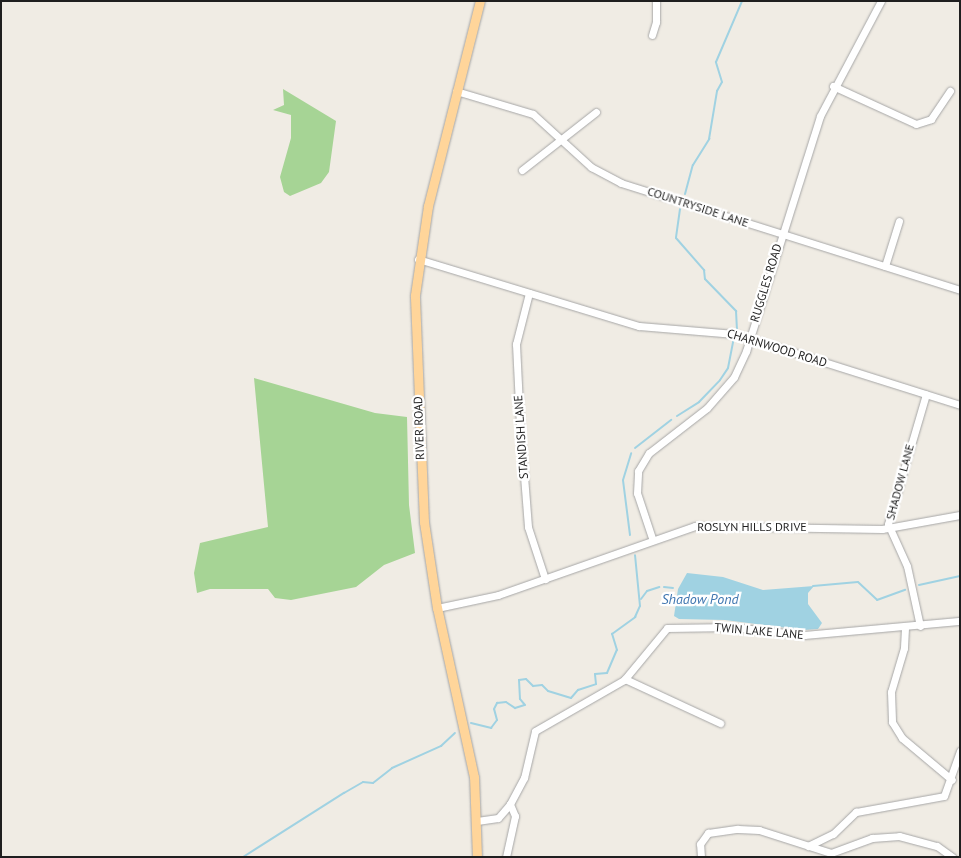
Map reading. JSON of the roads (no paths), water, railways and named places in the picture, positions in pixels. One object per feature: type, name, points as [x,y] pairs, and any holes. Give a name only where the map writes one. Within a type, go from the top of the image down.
[{"type":"main road","name":"RIVER ROAD","points":[[477,857],[477,821],[471,759],[437,608],[424,522],[420,467],[415,296],[418,259],[456,91],[480,1]]},
{"type":"street","points":[[652,35],[656,22],[656,1]]},
{"type":"street","name":"RUGGLES ROAD","points":[[652,538],[637,493],[637,475],[644,458],[720,396],[734,377],[750,339],[808,148],[833,86],[881,1]]},
{"type":"street","points":[[833,86],[916,124],[931,119],[950,91]]},
{"type":"street","name":"COUNTRYSIDE LANE","points":[[456,91],[527,110],[563,140],[591,167],[621,183],[960,290]]},
{"type":"street","points":[[522,170],[563,140],[596,112]]},
{"type":"street","points":[[885,266],[899,221]]},
{"type":"street","name":"CHARNWOOD ROAD","points":[[418,259],[640,326],[713,330],[750,339],[960,405]]},
{"type":"street","name":"STANDISH LANE","points":[[529,293],[516,344],[520,425],[528,527],[545,579]]},
{"type":"street","name":"SHADOW LANE","points":[[920,626],[907,566],[889,528],[890,510],[926,394]]},
{"type":"street","name":"ROSLYN HILLS DRIVE","points":[[437,608],[498,595],[684,528],[715,524],[889,528],[960,516]]},
{"type":"street","name":"TWIN LAKE LANE","points":[[477,821],[498,818],[510,804],[524,778],[535,731],[625,679],[661,633],[672,627],[733,627],[805,636],[905,628],[960,621]]},
{"type":"street","points":[[905,628],[904,648],[891,692],[892,722],[902,738],[952,780]]},
{"type":"street","points":[[625,679],[720,723]]},
{"type":"street","points":[[805,847],[833,834],[859,811],[940,799],[947,793],[960,752]]},
{"type":"street","points":[[506,857],[515,816],[510,804]]},
{"type":"street","points":[[701,857],[704,837],[723,830],[759,830],[805,847],[839,852],[888,835],[937,846],[952,857]]},
{"type":"water","name":"Shadow Pond","points":[[687,573],[723,577],[763,590],[814,586],[808,593],[808,604],[822,623],[818,629],[804,630],[725,620],[679,619],[674,616],[678,589]]},
{"type":"waterway","points":[[685,194],[693,165],[709,139],[717,91],[722,82],[716,62],[742,1]]},
{"type":"waterway","points":[[680,209],[676,238],[704,270],[705,279],[736,311],[737,329]]},
{"type":"waterway","points":[[677,416],[699,402],[720,380],[728,368],[734,337]]},
{"type":"waterway","points":[[635,448],[671,420]]},
{"type":"waterway","points":[[630,535],[623,480],[631,453]]},
{"type":"waterway","points":[[471,723],[491,728],[497,720],[494,709],[497,703],[506,702],[515,708],[525,705],[520,699],[519,680],[526,679],[533,686],[542,685],[548,691],[571,698],[578,690],[596,684],[595,674],[607,673],[617,650],[612,634],[635,617],[640,606],[635,555]]},
{"type":"waterway","points":[[919,585],[960,576]]},
{"type":"waterway","points":[[813,586],[858,582],[877,600],[905,590]]},
{"type":"waterway","points":[[641,599],[647,591],[659,587]]},
{"type":"waterway","points":[[664,587],[673,588]]},
{"type":"waterway","points":[[243,857],[344,793],[363,782],[373,783],[392,768],[441,746],[455,733]]}]
